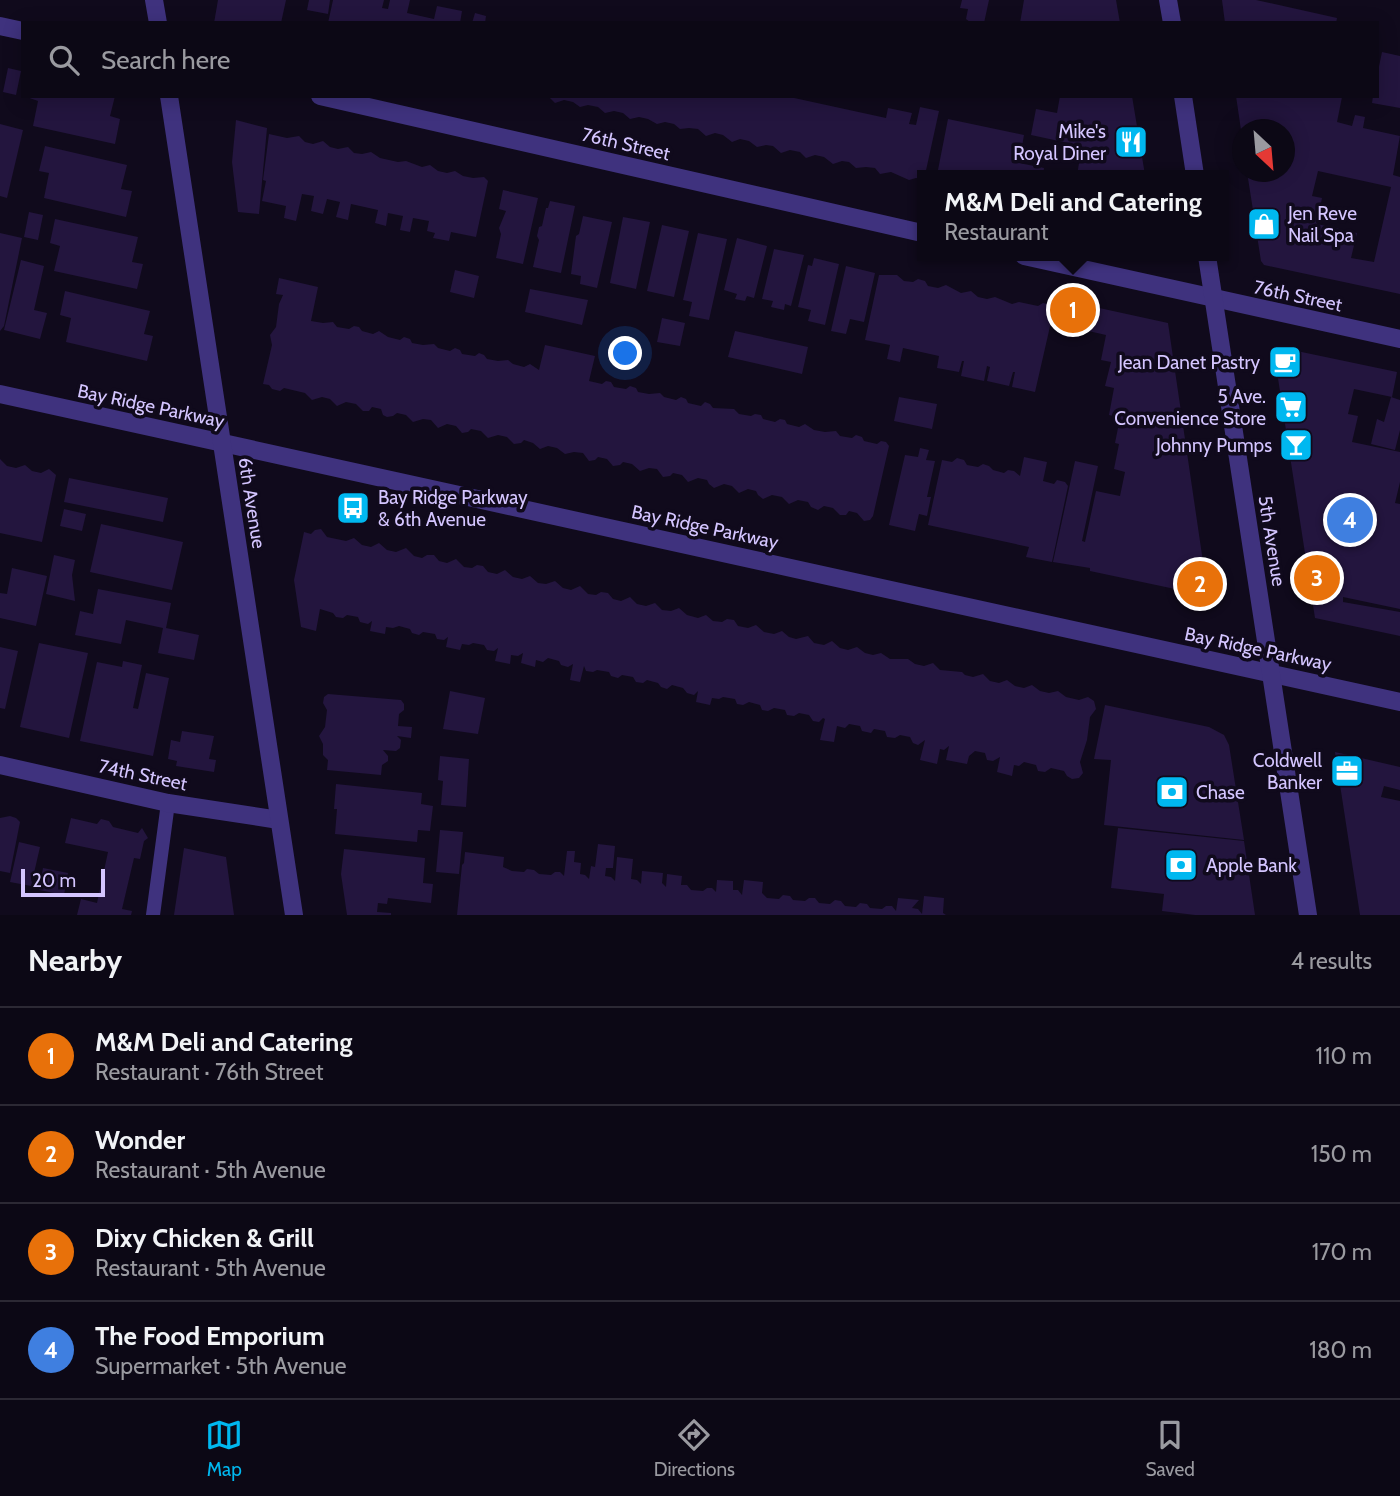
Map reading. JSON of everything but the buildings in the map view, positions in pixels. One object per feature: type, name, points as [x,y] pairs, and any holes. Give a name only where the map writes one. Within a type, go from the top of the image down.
[{"type":"street","points":[[154,0],[158,21]]},
{"type":"street","points":[[1168,0],[1172,21]]},
{"type":"street","points":[[0,26],[21,31]]},
{"type":"street","name":"6th Avenue","points":[[169,98],[294,915]]},
{"type":"street","name":"76th Street","points":[[329,98],[917,232]]},
{"type":"street","points":[[1183,98],[1194,170]]},
{"type":"street","name":"76th Street","points":[[1046,261],[1400,339]]},
{"type":"street","name":"5th Avenue","points":[[1208,261],[1308,915]]},
{"type":"street","name":"Bay Ridge Parkway","points":[[0,394],[1400,702]]},
{"type":"street","name":"74th Street","points":[[0,765],[168,803],[279,820]]},
{"type":"lane","points":[[153,915],[168,803]]},
{"type":"place","name":"Mike's Royal Diner","points":[[1131,142]]},
{"type":"place","name":"Jen Reve Nail Spa","points":[[1264,224]]},
{"type":"place","name":"M&M Deli and Catering","points":[[1073,310]]},
{"type":"place","name":"Jean Danet Pastry","points":[[1285,362]]},
{"type":"place","name":"5 Ave. Convenience Store","points":[[1291,407]]},
{"type":"place","name":"Johnny Pumps","points":[[1296,445]]},
{"type":"place","name":"Bay Ridge Parkway & 6th Avenue","points":[[353,508]]},
{"type":"place","name":"The Food Emporium","points":[[1350,520]]},
{"type":"place","name":"Dixy Chicken & Grill","points":[[1317,578]]},
{"type":"place","name":"Wonder","points":[[1200,584]]},
{"type":"place","name":"Coldwell Banker","points":[[1347,771]]},
{"type":"place","name":"Chase","points":[[1172,792]]},
{"type":"place","name":"Apple Bank","points":[[1181,865]]}]
